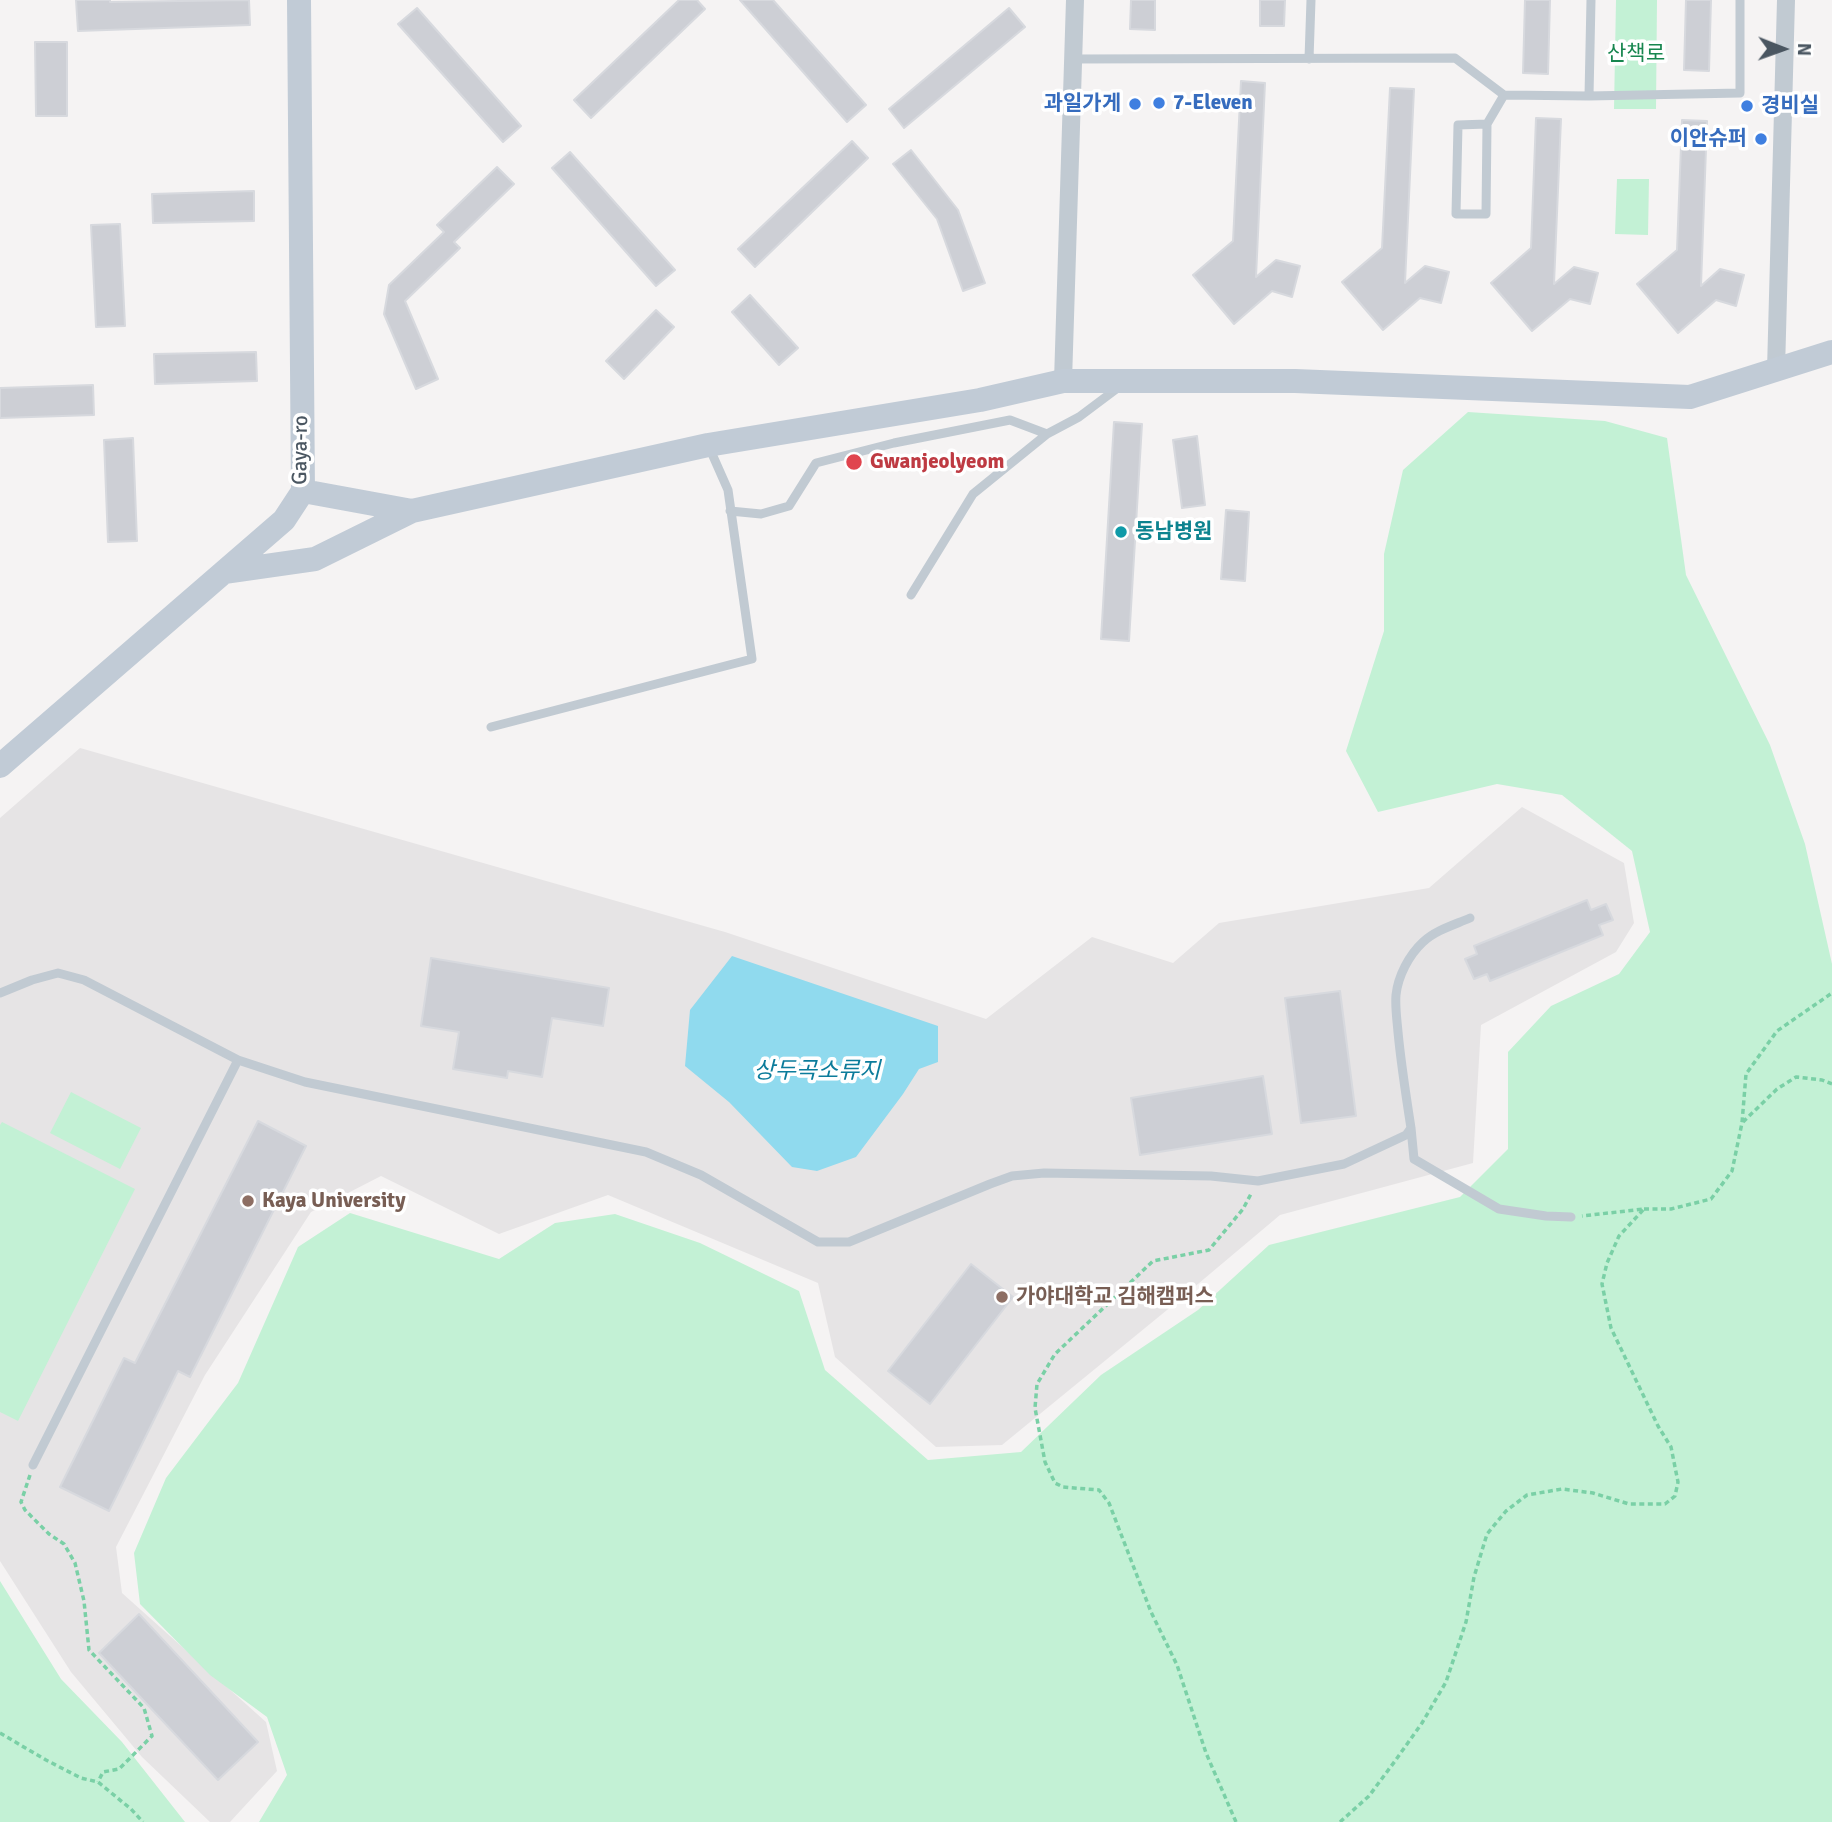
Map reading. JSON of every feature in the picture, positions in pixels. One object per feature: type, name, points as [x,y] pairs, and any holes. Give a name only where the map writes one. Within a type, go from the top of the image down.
[{"type":"street","name":"Gaya-ro","points":[[0,765],[284,520],[303,491],[299,0]]},
{"type":"street","points":[[1063,381],[1075,0]]},
{"type":"street","points":[[1776,370],[1786,0]]},
{"type":"street","points":[[224,572],[315,559],[412,511],[708,445],[980,400],[1063,381],[1295,381],[1690,397],[1832,352]]},
{"type":"street","points":[[303,491],[412,511]]},
{"type":"lane","points":[[1309,59],[1311,0]]},
{"type":"lane","points":[[1589,96],[1591,0]]},
{"type":"lane","points":[[1074,59],[1455,58],[1504,95],[1740,93],[1740,0]]},
{"type":"lane","points":[[1487,124],[1458,125],[1457,214],[1486,214],[1487,124],[1504,95]]},
{"type":"lane","points":[[911,595],[973,494],[1047,434],[1079,417],[1128,380]]},
{"type":"lane","points":[[730,511],[761,514],[789,506],[816,463],[894,443],[1010,420],[1047,434]]},
{"type":"lane","points":[[491,727],[752,659],[727,490],[708,445]]},
{"type":"lane","points":[[1471,918],[1441,930],[1423,942],[1410,958],[1398,985],[1396,1015],[1414,1159],[1499,1209],[1572,1217]]},
{"type":"lane","points":[[0,993],[58,973],[84,980],[238,1060],[305,1082],[646,1152],[701,1175],[818,1242],[849,1242],[1012,1176],[1044,1173],[1212,1176],[1258,1181],[1344,1164],[1406,1135],[1411,1128]]},
{"type":"lane","points":[[33,1465],[238,1060]]},
{"type":"path","points":[[1572,1217],[1644,1209],[1671,1209],[1711,1199],[1732,1171],[1742,1123],[1746,1074],[1777,1031],[1832,993]]},
{"type":"path","points":[[1742,1123],[1777,1089],[1796,1077],[1832,1084]]},
{"type":"path","points":[[1236,1822],[1206,1753],[1177,1665],[1152,1612],[1109,1503],[1099,1490],[1063,1487],[1055,1483],[1045,1462],[1035,1408],[1037,1384],[1055,1354],[1153,1261],[1209,1250],[1243,1209],[1258,1181]]},
{"type":"path","points":[[1340,1822],[1368,1796],[1395,1761],[1423,1723],[1446,1682],[1466,1622],[1487,1534],[1506,1511],[1527,1495],[1562,1489],[1593,1493],[1629,1504],[1665,1504],[1675,1496],[1678,1482],[1671,1447],[1658,1426],[1611,1328],[1602,1284],[1607,1263],[1619,1236],[1644,1209]]},
{"type":"path","points":[[33,1465],[22,1502],[25,1510],[49,1534],[64,1544],[75,1563],[84,1601],[89,1650],[144,1708],[152,1736],[119,1769],[103,1772],[98,1782]]},
{"type":"path","points":[[0,1734],[46,1760],[98,1782],[131,1809],[142,1822]]},
{"type":"shaded area","name":"가야대학교 김해캠퍼스","points":[[80,748],[725,932],[986,1019],[1092,937],[1173,963],[1219,923],[1429,888],[1522,807],[1624,863],[1634,923],[1616,952],[1481,1025],[1473,1163],[1280,1215],[1002,1445],[936,1447],[835,1357],[818,1283],[608,1195],[499,1234],[381,1176],[311,1212],[205,1375],[116,1547],[122,1593],[266,1722],[277,1771],[230,1822],[210,1822],[142,1757],[71,1672],[0,1561],[0,818]]},
{"type":"green space","name":"산책로","points":[[1616,0],[1657,0],[1656,109],[1614,109]]},
{"type":"green space","points":[[1617,179],[1649,179],[1648,235],[1615,234]]},
{"type":"green space","points":[[1468,412],[1605,421],[1667,438],[1686,575],[1770,745],[1805,844],[1832,964],[1832,1822],[259,1822],[287,1775],[267,1717],[210,1675],[140,1604],[134,1553],[166,1478],[238,1383],[298,1247],[350,1213],[499,1259],[555,1223],[615,1214],[700,1243],[799,1291],[825,1370],[928,1460],[1021,1452],[1101,1375],[1198,1310],[1269,1245],[1460,1197],[1508,1149],[1508,1052],[1551,1006],[1619,974],[1650,932],[1632,851],[1562,795],[1497,784],[1378,812],[1346,751],[1384,631],[1384,554],[1403,470]]},
{"type":"green space","points":[[71,1092],[141,1128],[120,1169],[50,1133]]},
{"type":"green space","points":[[2,1122],[135,1189],[18,1421],[0,1412]]},
{"type":"green space","points":[[0,1581],[61,1679],[122,1742],[185,1822],[0,1822]]},
{"type":"water","name":"상두곡소류지","points":[[732,956],[938,1026],[938,1062],[919,1069],[856,1157],[817,1171],[792,1167],[729,1102],[685,1066],[690,1010]]},
{"type":"building","points":[[76,0],[249,0],[250,25],[78,31]]},
{"type":"building","points":[[679,0],[697,0],[705,9],[591,118],[574,100]]},
{"type":"building","points":[[740,0],[773,0],[866,105],[847,122]]},
{"type":"building","points":[[1131,0],[1155,0],[1155,30],[1130,29]]},
{"type":"building","points":[[1260,0],[1285,0],[1284,26],[1260,26]]},
{"type":"building","points":[[1525,0],[1550,0],[1548,74],[1523,73]]},
{"type":"building","points":[[1686,0],[1711,0],[1709,71],[1684,70]]},
{"type":"building","points":[[417,8],[521,126],[503,142],[398,24]]},
{"type":"building","points":[[1009,8],[1025,27],[904,128],[889,109]]},
{"type":"building","points":[[35,42],[67,42],[67,116],[36,116]]},
{"type":"building","points":[[1241,81],[1265,83],[1256,277],[1276,260],[1300,266],[1292,297],[1272,291],[1234,324],[1193,275],[1233,241]]},
{"type":"building","points":[[1390,88],[1414,89],[1405,283],[1425,266],[1449,272],[1441,303],[1420,298],[1383,330],[1342,282],[1382,248]]},
{"type":"building","points":[[1536,118],[1561,119],[1554,284],[1574,267],[1598,273],[1590,304],[1570,299],[1532,331],[1491,283],[1531,248]]},
{"type":"building","points":[[1682,120],[1707,121],[1701,286],[1720,269],[1744,275],[1736,306],[1716,300],[1678,333],[1637,284],[1677,250]]},
{"type":"building","points":[[852,141],[868,158],[755,267],[738,249]]},
{"type":"building","points":[[911,150],[958,210],[985,283],[963,291],[937,219],[893,164]]},
{"type":"building","points":[[570,152],[675,270],[656,286],[552,168]]},
{"type":"building","points":[[497,167],[514,184],[454,242],[460,248],[405,301],[438,379],[416,389],[384,314],[389,285],[444,232],[437,225]]},
{"type":"building","points":[[254,191],[254,221],[153,223],[152,194]]},
{"type":"building","points":[[120,224],[125,326],[96,327],[91,225]]},
{"type":"building","points":[[750,295],[798,348],[779,365],[732,312]]},
{"type":"building","points":[[656,310],[674,327],[624,379],[606,361]]},
{"type":"building","points":[[256,352],[257,381],[155,384],[154,354]]},
{"type":"building","points":[[93,385],[94,415],[0,418],[0,388]]},
{"type":"building","name":"동남병원","points":[[1114,422],[1142,424],[1129,641],[1101,639]]},
{"type":"building","points":[[1197,436],[1205,505],[1182,508],[1173,440]]},
{"type":"building","points":[[133,438],[137,541],[108,542],[104,440]]},
{"type":"building","points":[[1226,510],[1249,512],[1245,581],[1221,579]]},
{"type":"building","points":[[1587,900],[1591,910],[1606,904],[1613,920],[1599,925],[1603,935],[1490,981],[1487,974],[1474,979],[1465,959],[1477,954],[1474,946]]},
{"type":"building","points":[[431,958],[609,988],[603,1026],[552,1018],[542,1077],[508,1071],[507,1078],[453,1069],[459,1032],[421,1026]]},
{"type":"building","points":[[1340,991],[1356,1116],[1301,1123],[1285,998]]},
{"type":"building","points":[[1263,1076],[1272,1134],[1140,1155],[1131,1098]]},
{"type":"building","name":"Kaya University","points":[[258,1121],[306,1146],[190,1377],[178,1371],[109,1511],[60,1487],[124,1358],[135,1363]]},
{"type":"building","points":[[971,1264],[1013,1297],[930,1404],[888,1371]]},
{"type":"building","points":[[139,1614],[258,1742],[218,1780],[99,1653]]},
{"type":"place","name":"7-Eleven","points":[[1159,103]]},
{"type":"place","name":"과일가게","points":[[1135,104]]},
{"type":"place","name":"경비실","points":[[1747,106]]},
{"type":"place","name":"이안슈퍼","points":[[1761,139]]},
{"type":"place","name":"Gwanjeolyeom","points":[[854,462]]},
{"type":"place","name":"동남병원","points":[[1121,532]]},
{"type":"place","name":"Kaya University","points":[[248,1201]]},
{"type":"place","name":"가야대학교 김해캠퍼스","points":[[1002,1297]]}]
